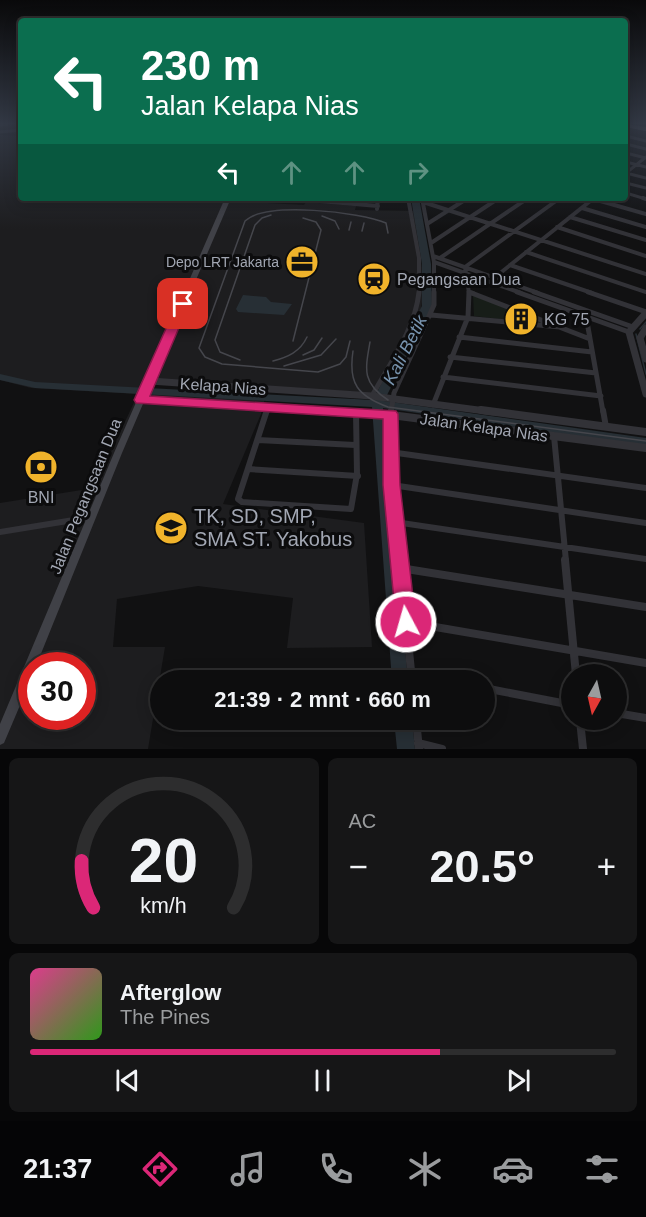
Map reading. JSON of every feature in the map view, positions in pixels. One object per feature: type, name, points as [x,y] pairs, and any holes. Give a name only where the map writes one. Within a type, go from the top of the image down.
[{"type":"main road","name":"Jalan Pegangsaan Dua","points":[[0,739],[227,201]]},
{"type":"street","points":[[628,172],[645,159]]},
{"type":"street","points":[[628,163],[646,167]]},
{"type":"street","points":[[628,174],[646,178]]},
{"type":"street","points":[[628,184],[646,188]]},
{"type":"street","points":[[628,194],[646,199]]},
{"type":"street","points":[[328,201],[378,208],[378,201]]},
{"type":"street","points":[[375,396],[413,317],[419,295],[419,268],[408,201]]},
{"type":"street","points":[[411,670],[392,485],[388,414],[391,400],[434,305],[433,259],[422,201]]},
{"type":"street","points":[[424,201],[646,274]]},
{"type":"street","points":[[427,224],[463,201]]},
{"type":"street","points":[[430,243],[494,201]]},
{"type":"street","points":[[433,259],[440,258],[524,201]]},
{"type":"street","points":[[466,270],[556,201]]},
{"type":"street","points":[[494,278],[589,201]]},
{"type":"street","points":[[604,201],[646,212]]},
{"type":"street","points":[[610,201],[646,212]]},
{"type":"street","points":[[582,208],[646,227]]},
{"type":"street","points":[[570,217],[646,240]]},
{"type":"street","points":[[557,227],[646,256]]},
{"type":"street","points":[[526,252],[646,292]]},
{"type":"street","points":[[440,258],[586,316],[645,332],[646,359]]},
{"type":"street","points":[[433,259],[494,278],[631,329]]},
{"type":"street","points":[[510,265],[646,312],[631,329]]},
{"type":"street","points":[[433,405],[450,357],[468,318],[469,292],[466,270]]},
{"type":"street","points":[[469,292],[590,339]]},
{"type":"street","points":[[431,315],[560,327]]},
{"type":"street","points":[[586,316],[606,427]]},
{"type":"street","points":[[631,329],[646,394]]},
{"type":"street","points":[[459,337],[592,352]]},
{"type":"street","points":[[450,357],[596,373]]},
{"type":"street","points":[[443,377],[601,396]]},
{"type":"street","name":"Kelapa Nias","points":[[149,382],[297,390]]},
{"type":"street","name":"Jalan Kelapa Nias","points":[[297,390],[375,396],[391,400],[646,432]]},
{"type":"street","name":"Jalan Kelapa Nias","points":[[142,399],[388,414],[646,448]]},
{"type":"street","points":[[268,408],[238,499],[240,501],[351,509],[357,476],[355,445],[357,413]]},
{"type":"street","points":[[554,436],[575,664]]},
{"type":"street","points":[[258,440],[355,445]]},
{"type":"street","points":[[390,452],[646,488]]},
{"type":"street","points":[[248,469],[357,476]]},
{"type":"street","points":[[392,485],[646,523]]},
{"type":"street","points":[[0,532],[92,517]]},
{"type":"street","points":[[396,522],[646,559]]},
{"type":"street","points":[[400,568],[646,607]]},
{"type":"street","points":[[406,622],[646,663]]},
{"type":"street","points":[[495,690],[561,703]]},
{"type":"street","points":[[627,715],[646,718]]},
{"type":"street","points":[[417,730],[418,746],[442,749]]},
{"type":"street","points":[[581,730],[583,749]]},
{"type":"shaded area","points":[[0,159],[18,159],[18,201],[229,201],[304,205],[306,202],[356,206],[355,210],[416,211],[424,286],[421,310],[372,395],[151,381],[146,393],[265,398],[261,414],[223,504],[364,523],[372,647],[287,648],[293,598],[198,586],[117,599],[113,647],[165,647],[161,670],[150,670],[151,730],[148,749],[0,749],[0,503],[94,488],[138,394],[31,388],[0,380]]},
{"type":"shaded area","points":[[243,295],[266,297],[271,302],[292,304],[284,315],[238,312],[236,309]]},
{"type":"shaded area","points":[[473,295],[550,325],[474,316]]},
{"type":"waterway","name":"Kali Betik","points":[[377,404],[427,306],[427,264],[416,201]]},
{"type":"waterway","points":[[640,329],[646,322]]},
{"type":"waterway","points":[[636,334],[646,374]]},
{"type":"waterway","points":[[0,377],[35,385],[377,404]]},
{"type":"waterway","points":[[377,404],[646,442]]},
{"type":"waterway","name":"Kali Betik","points":[[377,404],[399,670]]},
{"type":"waterway","name":"Kali Betik","points":[[404,730],[406,749]]},
{"type":"tram line","points":[[350,341],[346,357],[340,364],[318,372],[222,364],[205,357],[199,348],[245,221],[256,215],[272,211],[314,210],[356,215],[386,223],[388,233]]},
{"type":"tram line","points":[[240,360],[220,352],[215,340],[255,225],[262,218],[271,215]]},
{"type":"tram line","points":[[322,216],[335,221],[339,229]]},
{"type":"tram line","points":[[293,341],[321,230],[316,222],[303,218]]},
{"type":"tram line","points":[[349,230],[351,222]]},
{"type":"tram line","points":[[362,231],[364,223]]},
{"type":"tram line","points":[[273,361],[293,353],[301,347],[307,337]]},
{"type":"tram line","points":[[303,355],[314,350],[322,338]]},
{"type":"tram line","points":[[284,366],[321,355],[336,339]]},
{"type":"tram line","points":[[370,342],[367,375],[374,388],[388,400]]},
{"type":"tram line","points":[[353,351],[352,372],[357,387],[369,398],[388,407],[646,441]]},
{"type":"place","name":"Depo LRT Jakarta","points":[[302,262]]},
{"type":"place","name":"Pegangsaan Dua","points":[[374,279]]},
{"type":"place","name":"KG 75","points":[[521,319]]},
{"type":"place","name":"BNI","points":[[41,467]]},
{"type":"place","name":"TK, SD, SMP, SMA ST. Yakobus","points":[[171,528]]},
{"type":"route","points":[[183,304],[141,400],[391,414],[392,485],[406,622]]}]
